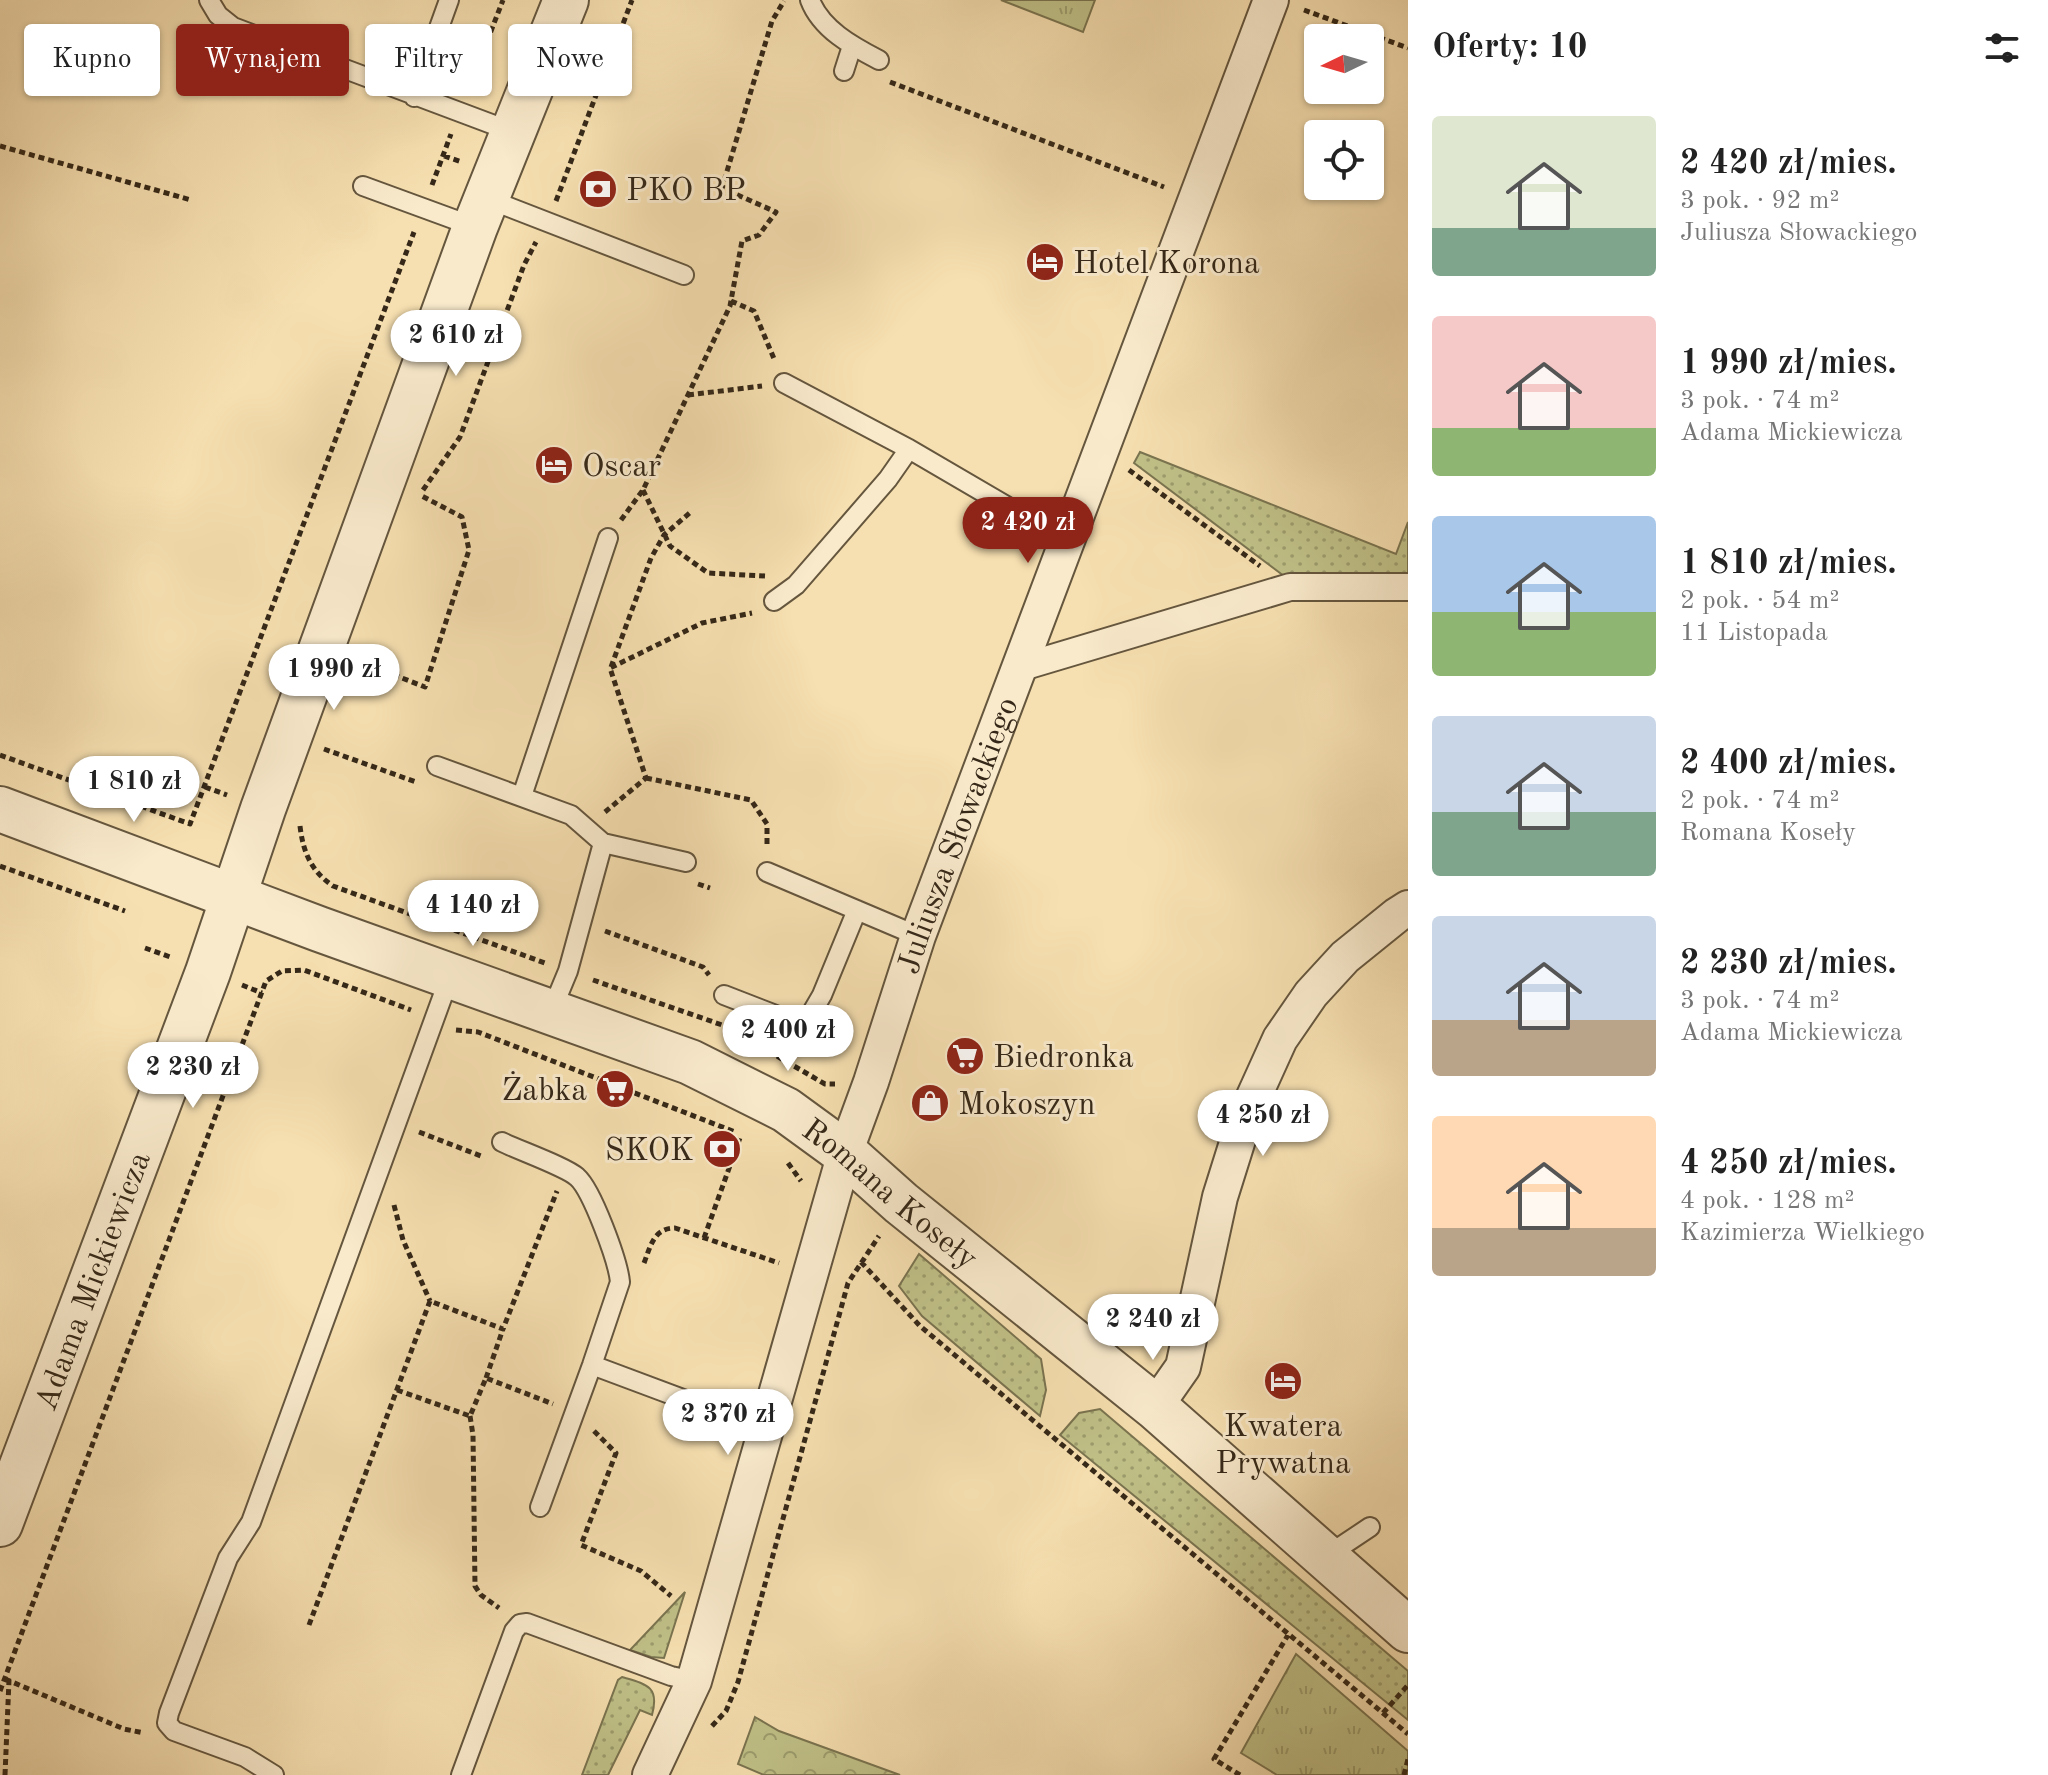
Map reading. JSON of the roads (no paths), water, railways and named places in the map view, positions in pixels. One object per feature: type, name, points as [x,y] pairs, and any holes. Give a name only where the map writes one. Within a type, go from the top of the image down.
[{"type":"street","name":"Adama Mickiewicza","points":[[0,1524],[208,972],[263,809],[481,213],[566,0]]},
{"type":"street","name":"Juliusza Słowackiego","points":[[650,1775],[694,1681],[845,1153],[918,936],[1069,538],[1284,4]]},
{"type":"street","points":[[1019,668],[1290,587],[1408,587]]},
{"type":"street","name":"Romana Koseły","points":[[0,809],[690,1062],[786,1110],[845,1153],[901,1203],[1155,1407],[1408,1630]]},
{"type":"street","points":[[1155,1407],[1183,1367],[1220,1197],[1246,1114],[1280,1039],[1311,994],[1345,957],[1408,908]]},
{"type":"lane","points":[[209,0],[218,15],[233,27],[513,132]]},
{"type":"lane","points":[[414,97],[449,0]]},
{"type":"lane","points":[[810,0],[814,10],[845,42],[879,60]]},
{"type":"lane","points":[[844,71],[852,46]]},
{"type":"lane","points":[[363,186],[423,208],[546,222],[684,275]]},
{"type":"lane","points":[[784,383],[909,449],[1046,529],[1069,538]]},
{"type":"lane","points":[[774,601],[796,585],[888,479],[909,449]]},
{"type":"lane","points":[[522,796],[608,538]]},
{"type":"lane","points":[[437,766],[571,815],[603,843],[686,871]]},
{"type":"lane","points":[[551,1012],[568,971],[603,843]]},
{"type":"lane","points":[[767,872],[918,936]]},
{"type":"lane","points":[[724,995],[804,1026],[822,995],[857,910]]},
{"type":"lane","points":[[274,1775],[245,1757],[174,1731],[167,1723],[169,1713],[228,1558],[251,1522],[450,976]]},
{"type":"lane","points":[[502,1142],[576,1176],[588,1192],[618,1268],[620,1282],[540,1507]]},
{"type":"lane","points":[[592,1365],[766,1430]]},
{"type":"lane","points":[[1325,1557],[1370,1527]]},
{"type":"lane","points":[[461,1775],[514,1631],[520,1624],[527,1623],[671,1676],[694,1681]]},
{"type":"place","name":"PKO BP","points":[[598,189]]},
{"type":"place","name":"Hotel Korona","points":[[1045,262]]},
{"type":"place","name":"Oscar","points":[[554,465]]},
{"type":"place","name":"Biedronka","points":[[965,1056]]},
{"type":"place","name":"Żabka","points":[[615,1089]]},
{"type":"place","name":"Mokoszyn","points":[[930,1103]]},
{"type":"place","name":"SKOK","points":[[722,1149]]},
{"type":"place","name":"Kwatera Prywatna","points":[[1283,1381]]}]
